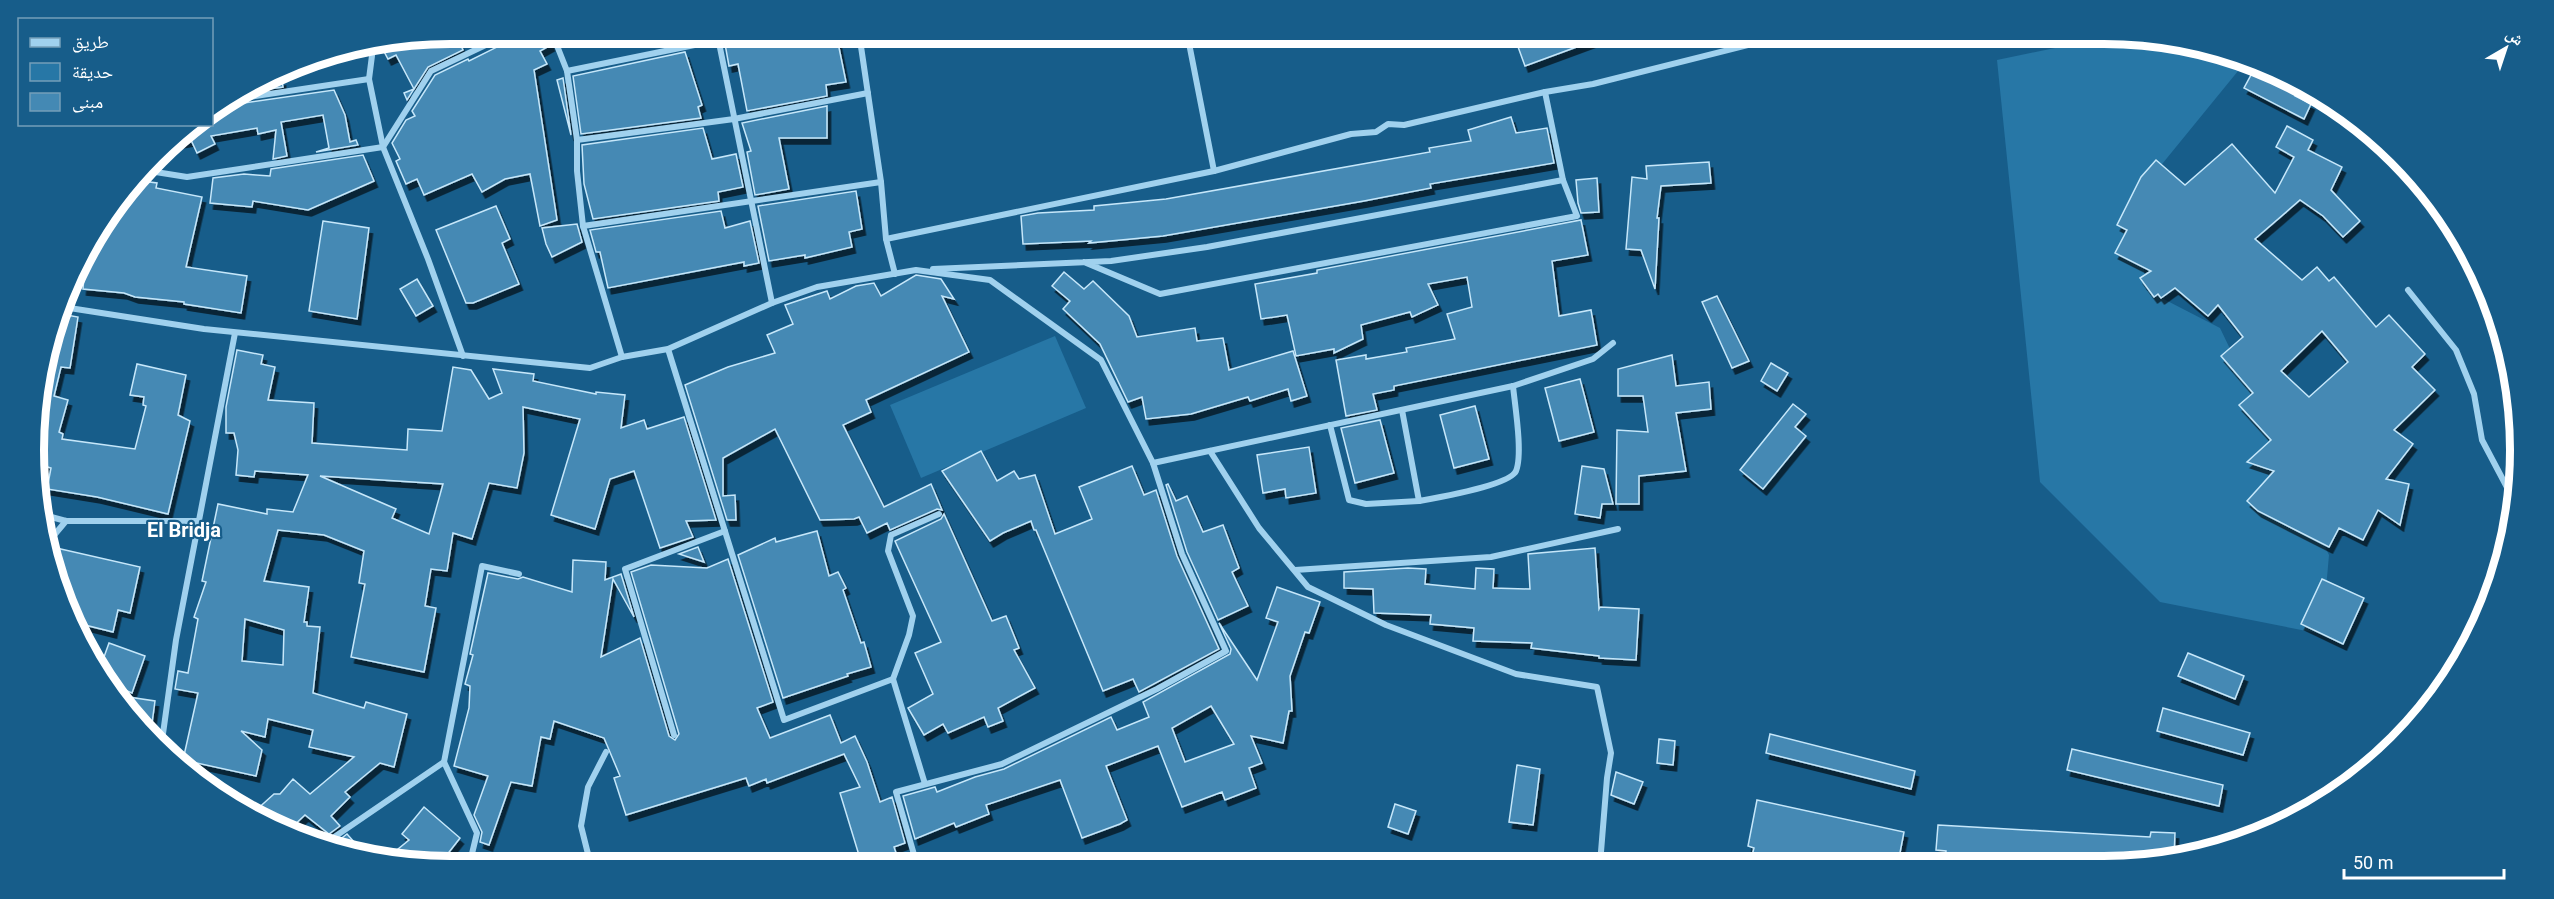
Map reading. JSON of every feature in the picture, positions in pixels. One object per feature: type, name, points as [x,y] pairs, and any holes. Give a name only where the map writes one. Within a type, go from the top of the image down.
[{"type":"street","points":[[153,172],[188,177],[383,147],[431,71],[488,44]]},
{"type":"street","points":[[556,44],[567,72],[577,140],[577,171],[583,226],[622,357]]},
{"type":"street","points":[[567,72],[688,44]]},
{"type":"street","points":[[719,44],[772,303]]},
{"type":"street","points":[[861,44],[881,182],[886,239],[895,274]]},
{"type":"street","points":[[1189,44],[1214,171]]},
{"type":"street","points":[[886,239],[1214,171],[1351,134],[1376,132],[1388,124],[1404,125],[1545,92],[1593,84],[1752,44]]},
{"type":"street","points":[[373,51],[369,79],[383,147],[428,259],[463,356]]},
{"type":"street","points":[[247,97],[369,79]]},
{"type":"street","points":[[1084,262],[1160,294],[1577,216],[1563,180],[1545,92]]},
{"type":"street","points":[[577,140],[734,119],[868,93]]},
{"type":"street","points":[[69,308],[235,333],[590,368],[622,357],[668,349],[772,303],[817,287],[916,270],[1111,261],[1208,248],[1563,180]]},
{"type":"street","points":[[583,226],[881,182]]},
{"type":"street","points":[[914,856],[896,792],[1002,764],[1157,689],[1226,651],[1182,554],[1153,463],[1101,360],[990,280],[916,270]]},
{"type":"street","points":[[2408,290],[2456,350],[2474,394],[2482,440],[2508,490]]},
{"type":"street","points":[[162,737],[176,640],[235,333]]},
{"type":"street","points":[[1153,463],[1513,386],[1593,359],[1613,343]]},
{"type":"street","points":[[668,349],[784,720],[893,679]]},
{"type":"street","points":[[1330,425],[1349,500],[1366,504],[1439,498],[1511,477],[1516,471],[1519,458],[1513,386]]},
{"type":"street","points":[[1402,410],[1419,501]]},
{"type":"street","points":[[1210,451],[1259,528],[1308,587],[1386,626],[1516,674],[1597,687],[1611,753],[1601,856]]},
{"type":"street","points":[[926,784],[893,679],[909,635],[913,616],[888,551],[891,535],[939,514]]},
{"type":"street","points":[[49,516],[66,521],[199,521]]},
{"type":"street","points":[[53,537],[66,521]]},
{"type":"street","points":[[1294,570],[1491,557],[1618,529]]},
{"type":"street","points":[[674,735],[625,569],[725,531]]},
{"type":"street","points":[[472,856],[477,833],[444,762],[482,566],[519,574]]},
{"type":"street","points":[[588,856],[581,826],[588,787],[606,752]]},
{"type":"street","points":[[332,838],[444,762]]},
{"type":"green space","points":[[2074,44],[2131,44],[2184,51],[2241,67],[2136,196],[2146,290],[2220,328],[2329,555],[2322,634],[2160,602],[2040,482],[1997,60]]},
{"type":"green space","points":[[1055,336],[1086,408],[921,478],[890,405]]},
{"type":"building","points":[[423,44],[460,44],[463,50],[428,67],[414,89],[396,55],[388,59],[383,49]]},
{"type":"building","points":[[503,44],[551,44],[540,51],[547,64],[534,70],[557,220],[540,226],[530,174],[505,179],[482,192],[472,174],[424,195],[417,179],[406,184],[396,161],[400,159],[392,143],[406,120],[415,116],[412,111],[435,75],[468,59],[469,61]]},
{"type":"building","points":[[725,44],[838,44],[846,82],[826,85],[827,96],[747,111],[738,64],[729,66]]},
{"type":"building","points":[[1517,44],[1585,44],[1525,66]]},
{"type":"building","points":[[685,52],[702,105],[698,107],[701,118],[581,134],[573,76]]},
{"type":"building","points":[[2253,71],[2297,92],[2295,96],[2311,104],[2304,119],[2244,88]]},
{"type":"building","points":[[563,78],[571,135],[557,80]]},
{"type":"building","points":[[282,80],[283,87],[261,90],[270,85]]},
{"type":"building","points":[[414,89],[407,100],[404,93]]},
{"type":"building","points":[[334,90],[345,115],[350,142],[356,140],[358,145],[316,152],[329,148],[323,115],[281,122],[287,156],[273,159],[276,130],[258,134],[257,128],[211,136],[215,144],[197,153],[191,140],[186,141],[203,126],[213,126],[213,120],[237,104]]},
{"type":"building","points":[[827,106],[827,138],[779,138],[789,189],[755,195],[747,152],[751,151],[742,123]]},
{"type":"building","points":[[1511,117],[1516,133],[1547,128],[1554,163],[1430,184],[1431,188],[1364,201],[1163,236],[1089,243],[1091,241],[1023,244],[1021,216],[1094,210],[1094,206],[1166,199],[1430,152],[1429,148],[1471,141],[1468,130]]},
{"type":"building","points":[[2287,126],[2313,140],[2308,150],[2342,167],[2331,190],[2360,221],[2343,237],[2323,216],[2300,200],[2255,239],[2302,280],[2317,267],[2329,281],[2334,277],[2376,327],[2389,315],[2425,354],[2412,367],[2435,390],[2394,430],[2413,444],[2386,479],[2409,484],[2400,525],[2378,510],[2363,540],[2339,528],[2329,547],[2258,511],[2247,501],[2274,471],[2247,462],[2271,440],[2239,405],[2253,393],[2221,356],[2243,337],[2218,305],[2208,316],[2175,288],[2161,298],[2158,294],[2154,297],[2140,278],[2151,271],[2115,253],[2127,230],[2117,225],[2141,177],[2156,160],[2185,185],[2232,144],[2275,193],[2294,157],[2276,147]],"holes":[[[2322,331],[2348,362],[2309,397],[2281,371]]]},
{"type":"building","points":[[703,128],[712,159],[736,154],[743,187],[718,192],[719,201],[593,219],[584,184],[582,145]]},
{"type":"building","points":[[363,155],[374,181],[308,210],[253,201],[252,207],[210,203],[213,178],[244,174],[270,176],[271,169]]},
{"type":"building","points":[[1709,162],[1711,183],[1661,186],[1657,218],[1659,218],[1655,289],[1641,250],[1626,249],[1632,177],[1647,179],[1646,166]]},
{"type":"building","points":[[1597,178],[1599,212],[1581,213],[1576,180]]},
{"type":"building","points":[[145,181],[157,183],[156,188],[202,197],[186,267],[247,276],[241,313],[184,304],[184,302],[83,289],[84,272],[98,246],[127,202]]},
{"type":"building","points":[[856,191],[862,229],[849,232],[852,247],[805,258],[805,255],[769,261],[758,206]]},
{"type":"building","points":[[496,206],[510,239],[502,243],[519,284],[473,303],[466,303],[436,230]]},
{"type":"building","points":[[721,211],[725,228],[750,221],[759,263],[744,266],[744,262],[608,288],[600,252],[596,252],[590,230]]},
{"type":"building","points":[[1581,220],[1588,255],[1552,261],[1559,316],[1591,310],[1597,345],[1394,386],[1394,390],[1373,394],[1377,410],[1346,416],[1336,360],[1366,355],[1366,359],[1407,352],[1406,348],[1455,339],[1447,314],[1472,307],[1467,277],[1428,284],[1438,305],[1412,317],[1410,312],[1361,325],[1363,339],[1334,353],[1334,349],[1296,356],[1287,315],[1261,319],[1255,284]]},
{"type":"building","points":[[323,221],[369,228],[357,319],[309,311]]},
{"type":"building","points":[[577,224],[582,242],[552,257],[542,228]]},
{"type":"building","points":[[1064,272],[1084,289],[1093,281],[1129,316],[1137,337],[1195,328],[1197,341],[1223,338],[1229,370],[1293,351],[1307,396],[1291,401],[1288,389],[1250,401],[1248,397],[1191,414],[1146,419],[1142,397],[1128,402],[1100,344],[1063,309],[1070,301],[1052,286]]},
{"type":"building","points":[[916,275],[941,279],[954,299],[942,296],[969,352],[866,400],[871,412],[843,425],[884,507],[931,484],[942,510],[937,509],[890,530],[887,523],[867,533],[859,517],[820,520],[775,429],[723,458],[723,496],[735,495],[736,520],[727,520],[685,385],[728,367],[775,353],[767,335],[793,324],[785,305],[827,291],[830,299],[856,286],[874,283],[881,296]]},
{"type":"building","points":[[417,279],[433,306],[416,316],[400,289]]},
{"type":"building","points":[[1717,296],[1749,361],[1732,368],[1702,302]]},
{"type":"building","points":[[66,315],[78,317],[70,368],[61,367],[54,396],[68,400],[59,432],[63,434],[62,439],[135,449],[146,406],[143,405],[144,397],[130,395],[137,364],[186,375],[178,415],[190,421],[168,514],[97,497],[47,489],[51,468],[44,466],[44,423],[51,370]]},
{"type":"building","points":[[237,350],[263,355],[261,364],[275,367],[268,400],[314,403],[312,443],[407,450],[408,429],[442,431],[453,367],[471,370],[489,399],[502,393],[493,369],[534,374],[533,381],[596,394],[596,392],[625,395],[621,428],[644,420],[647,429],[684,417],[716,520],[686,521],[693,537],[660,548],[634,471],[610,479],[595,529],[551,515],[580,419],[523,407],[524,453],[517,488],[489,483],[472,539],[453,533],[447,571],[431,569],[425,606],[436,608],[424,672],[351,657],[365,584],[359,583],[364,551],[324,535],[278,530],[264,581],[309,587],[304,622],[307,622],[307,626],[320,627],[313,693],[364,708],[366,702],[407,714],[394,767],[380,763],[345,792],[350,797],[331,816],[340,826],[329,834],[305,815],[294,825],[259,808],[274,794],[280,794],[293,779],[310,794],[354,757],[309,747],[313,730],[268,719],[265,737],[241,731],[262,750],[256,776],[190,761],[184,757],[198,693],[175,689],[178,671],[188,673],[198,619],[194,617],[206,582],[202,581],[218,504],[267,514],[267,509],[293,512],[308,475],[255,471],[254,477],[236,475],[238,450],[234,433],[226,433],[226,407]],"holes":[[[320,476],[443,484],[429,534],[392,518],[396,509]],[[245,619],[284,630],[283,665],[242,661]]]},
{"type":"building","points":[[1672,355],[1676,386],[1709,382],[1711,409],[1676,413],[1686,471],[1639,476],[1639,504],[1616,504],[1617,430],[1648,432],[1643,396],[1618,396],[1618,369]]},
{"type":"building","points":[[1771,363],[1788,373],[1777,391],[1761,381]]},
{"type":"building","points":[[1580,379],[1594,432],[1559,441],[1545,388]]},
{"type":"building","points":[[1793,404],[1806,414],[1795,427],[1806,436],[1763,489],[1740,470]]},
{"type":"building","points":[[1475,406],[1489,459],[1454,468],[1440,415]]},
{"type":"building","points":[[1380,420],[1394,473],[1355,483],[1341,428]]},
{"type":"building","points":[[1309,447],[1316,493],[1286,498],[1285,489],[1263,493],[1257,455]]},
{"type":"building","points":[[981,451],[997,481],[1014,471],[1019,479],[1035,475],[1055,534],[1092,519],[1079,487],[1132,466],[1144,495],[1156,490],[1177,556],[1219,649],[1139,692],[1133,679],[1103,691],[1031,521],[990,541],[942,471]]},
{"type":"building","points":[[1582,466],[1604,469],[1613,504],[1602,504],[1600,518],[1575,514]]},
{"type":"building","points":[[1168,484],[1176,501],[1187,496],[1203,532],[1223,525],[1239,568],[1232,572],[1248,606],[1218,620],[1187,552],[1166,485]]},
{"type":"building","points":[[944,514],[992,621],[1006,616],[1019,648],[1014,650],[1035,688],[998,708],[1003,721],[988,727],[984,717],[948,733],[943,724],[924,735],[908,708],[933,694],[915,653],[941,642],[895,541],[941,519]]},
{"type":"building","points":[[817,531],[829,576],[838,572],[846,588],[843,590],[861,643],[864,642],[871,667],[783,698],[738,555],[775,538],[776,542]]},
{"type":"building","points":[[698,547],[704,562],[679,554]]},
{"type":"building","points":[[55,548],[140,567],[130,613],[118,610],[113,632],[83,624],[65,580]]},
{"type":"building","points":[[1595,548],[1599,609],[1600,607],[1639,609],[1636,660],[1599,658],[1599,656],[1531,648],[1532,643],[1473,641],[1474,628],[1430,624],[1431,615],[1374,613],[1373,589],[1344,588],[1344,572],[1408,568],[1426,569],[1425,584],[1475,589],[1476,568],[1494,569],[1493,588],[1530,589],[1528,554]]},
{"type":"building","points":[[728,559],[773,702],[757,708],[770,738],[830,715],[841,743],[855,736],[867,762],[880,802],[892,797],[905,843],[894,847],[897,856],[859,856],[840,793],[860,787],[844,754],[767,783],[766,779],[749,786],[746,778],[626,815],[614,778],[620,776],[604,738],[554,721],[550,739],[541,737],[532,786],[511,782],[489,845],[480,842],[482,832],[474,815],[488,776],[454,766],[469,708],[470,686],[465,684],[473,655],[470,654],[488,573],[518,579],[523,577],[572,592],[573,560],[606,562],[605,580],[621,574],[634,617],[613,579],[601,657],[640,638],[669,736],[675,740],[679,734],[631,572],[651,565],[707,568]]},
{"type":"building","points":[[2322,579],[2364,598],[2343,644],[2301,624]]},
{"type":"building","points":[[1277,587],[1320,602],[1309,633],[1305,632],[1290,676],[1292,711],[1289,711],[1283,743],[1251,736],[1262,763],[1249,768],[1256,788],[1225,800],[1222,792],[1182,807],[1158,746],[1106,766],[1127,820],[1120,824],[1082,838],[1060,780],[986,805],[989,814],[956,827],[954,823],[915,839],[903,796],[935,787],[937,792],[975,777],[1004,769],[1111,717],[1117,730],[1149,717],[1143,702],[1230,654],[1231,649],[1219,623],[1257,680],[1278,622],[1266,618]],"holes":[[[1211,706],[1234,744],[1185,762],[1172,728]]]},
{"type":"building","points":[[109,643],[145,656],[132,693],[121,689],[103,660]]},
{"type":"building","points":[[2188,653],[2244,676],[2235,699],[2178,676]]},
{"type":"building","points":[[127,697],[155,701],[152,726]]},
{"type":"building","points":[[2163,708],[2250,733],[2243,755],[2157,731]]},
{"type":"building","points":[[1770,734],[1915,771],[1911,789],[1766,753]]},
{"type":"building","points":[[1659,739],[1675,741],[1673,765],[1657,763]]},
{"type":"building","points":[[2072,749],[2223,785],[2219,806],[2067,770]]},
{"type":"building","points":[[1517,765],[1540,769],[1533,825],[1509,822]]},
{"type":"building","points":[[1616,772],[1643,782],[1634,804],[1611,795]]},
{"type":"building","points":[[1757,800],[1904,832],[1899,856],[1752,856],[1754,848],[1748,846]]},
{"type":"building","points":[[1395,804],[1416,811],[1408,834],[1388,827]]},
{"type":"building","points":[[424,807],[460,838],[446,856],[423,855],[395,852],[409,840],[402,834]]},
{"type":"building","points":[[1938,825],[2150,837],[2151,832],[2175,833],[2174,849],[2131,855],[1946,856],[1946,851],[1936,850]]},
{"type":"building","points":[[347,834],[355,843],[354,844],[339,840]]},
{"type":"district","name":"El Bridja","points":[[184,530]]}]
